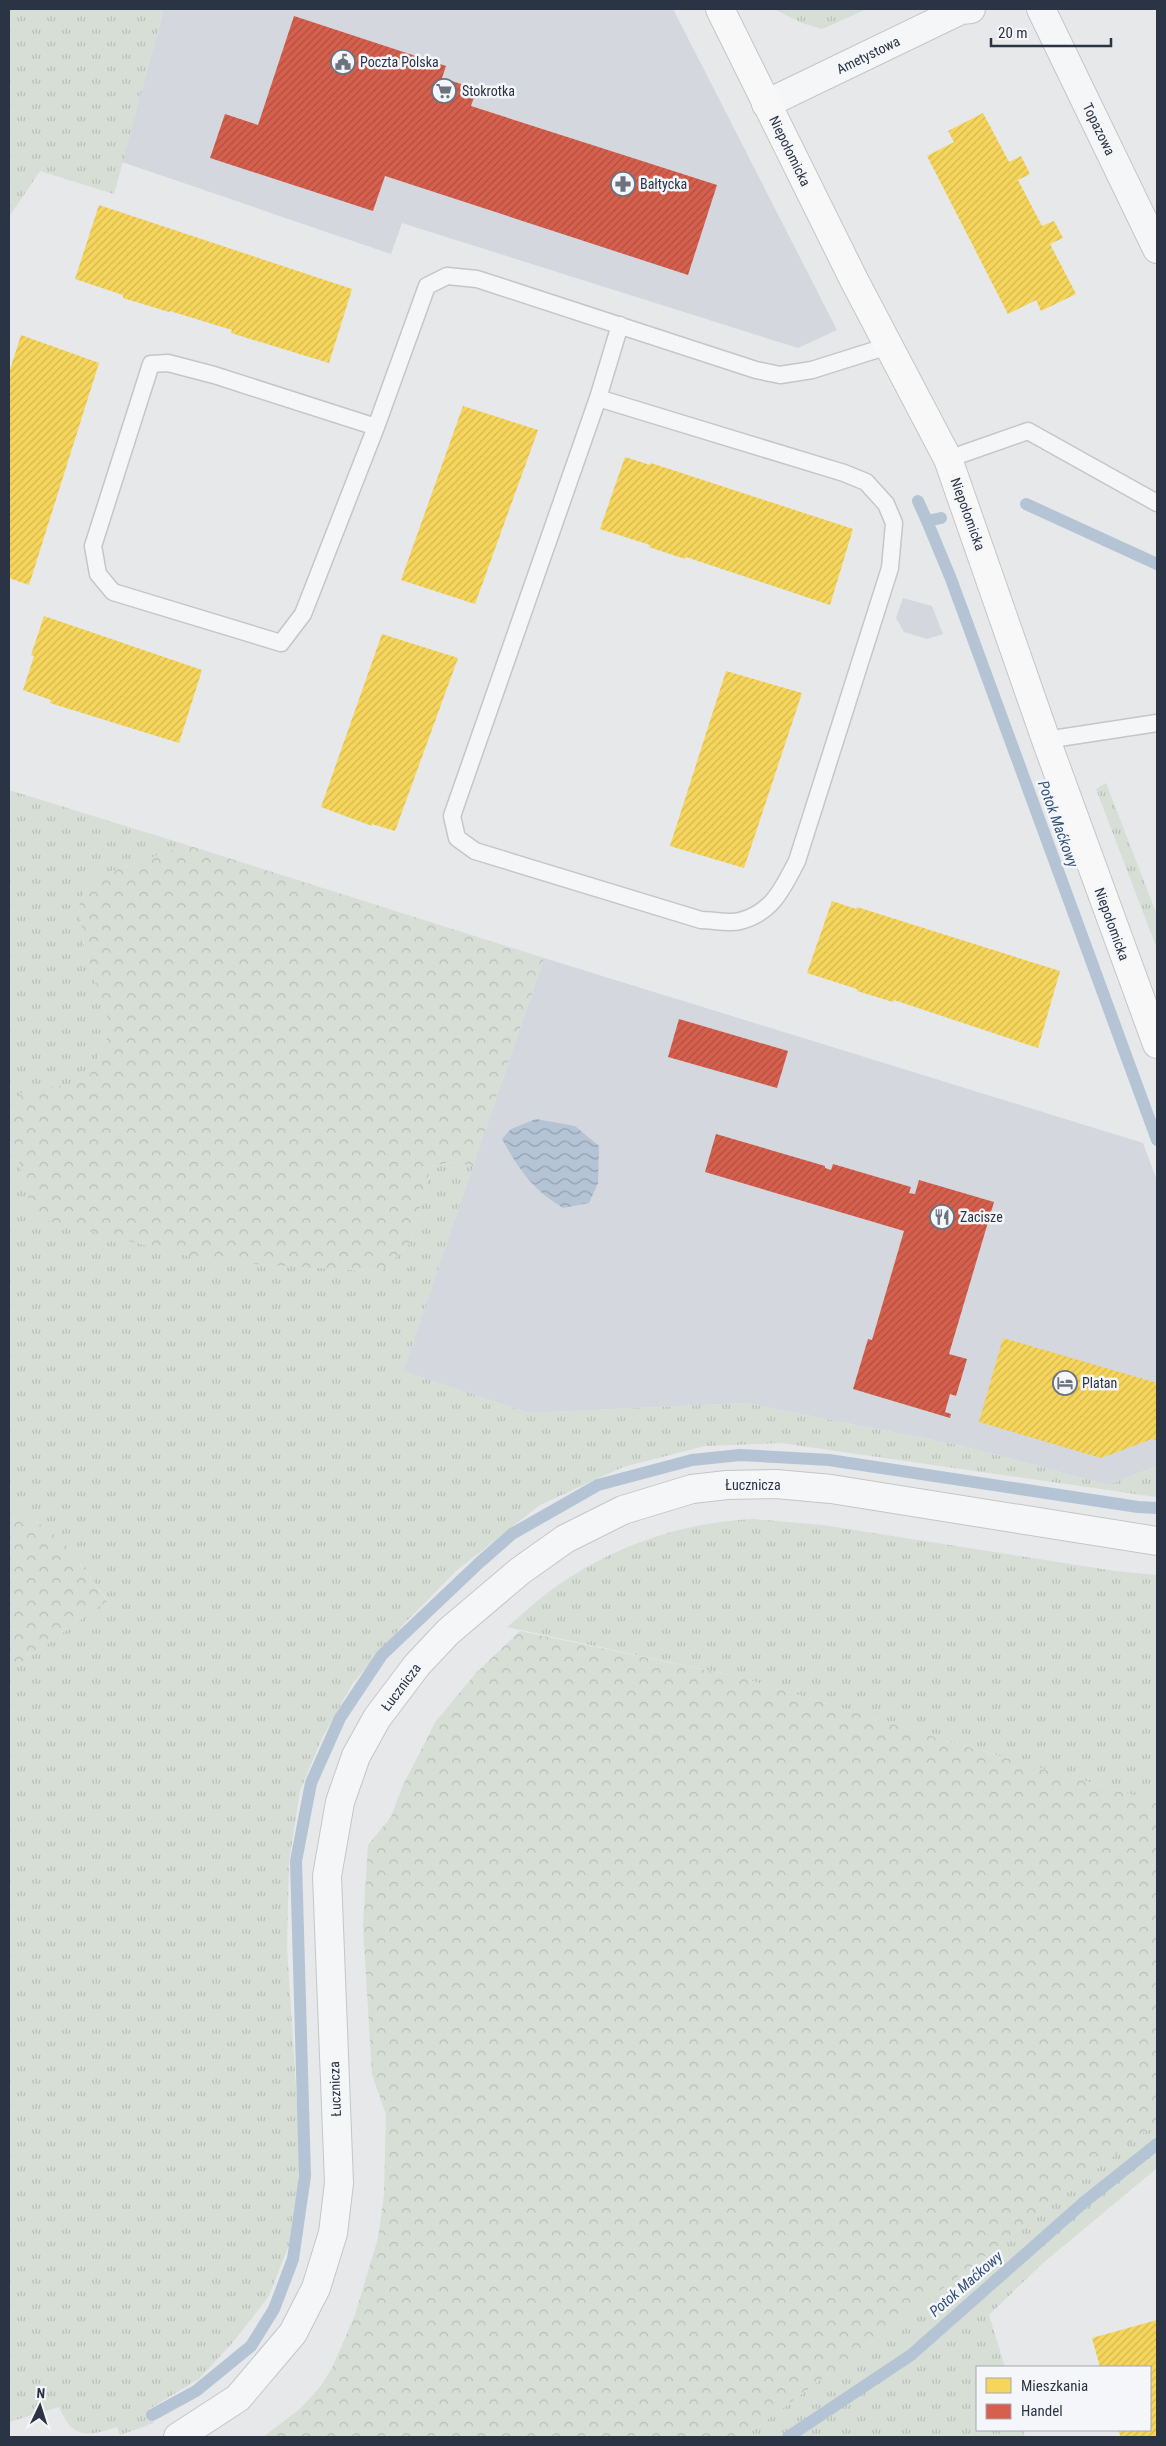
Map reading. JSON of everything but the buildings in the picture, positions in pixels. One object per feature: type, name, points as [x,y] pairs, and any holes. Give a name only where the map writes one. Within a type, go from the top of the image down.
[{"type":"main road","name":"Niepołomicka","points":[[720,9],[888,346],[948,459],[1046,740],[1157,1044]]},
{"type":"street","name":"Ametystowa","points":[[766,104],[961,10],[971,9]]},
{"type":"street","name":"Topazowa","points":[[1041,9],[1157,249]]},
{"type":"street","name":"Łucznicza","points":[[178,2437],[238,2398],[293,2333],[316,2288],[333,2232],[339,2183],[327,1876],[340,1802],[356,1756],[378,1718],[417,1665],[448,1632],[520,1571],[565,1539],[623,1510],[701,1488],[727,1485],[776,1484],[831,1489],[1157,1541]]},
{"type":"lane","points":[[376,427],[214,374],[168,363],[151,364],[93,546],[98,574],[113,592],[280,643],[303,614],[376,427],[427,286],[447,276],[477,279],[756,370],[780,375],[812,370],[888,346]]},
{"type":"lane","points":[[598,398],[844,473],[866,482],[886,504],[894,523],[890,568],[797,862],[778,898],[759,913],[739,922],[701,920],[475,851],[457,838],[452,816],[598,398],[620,325]]},
{"type":"lane","points":[[948,459],[1028,431],[1157,503]]},
{"type":"lane","points":[[1046,740],[1157,723]]},
{"type":"shaded area","points":[[164,9],[673,9],[837,330],[798,348],[402,223],[391,254],[122,162]]},
{"type":"shaded area","points":[[903,598],[932,606],[943,634],[927,639],[904,632],[896,618]]},
{"type":"shaded area","points":[[544,958],[1143,1143],[1157,1181],[1157,1466],[1108,1485],[963,1446],[745,1403],[529,1413],[403,1371]]},
{"type":"green space","points":[[9,9],[164,9],[114,194],[40,171],[9,217]]},
{"type":"green space","points":[[774,9],[867,9],[822,29],[802,23]]},
{"type":"green space","points":[[1106,783],[1157,915],[1157,949],[1096,789]]},
{"type":"green space","points":[[9,790],[187,845],[90,879],[79,906],[84,945],[111,1030],[87,1081],[315,1267],[380,1272],[410,1243],[431,1167],[451,1162],[473,1166],[404,1371],[529,1413],[745,1403],[963,1446],[1108,1485],[1157,1466],[1156,1497],[781,1443],[705,1446],[623,1467],[540,1505],[456,1571],[404,1624],[353,1683],[322,1738],[300,1791],[289,1861],[287,1948],[300,2149],[297,2210],[289,2245],[269,2296],[234,2341],[199,2379],[149,2409],[154,2423],[120,2435],[117,2427],[89,2434],[75,2430],[64,2417],[59,2407],[9,2422],[9,1672],[107,1600],[63,1541],[9,1502]]},
{"type":"green space","points":[[187,845],[544,958],[473,1166],[451,1162],[431,1167],[410,1243],[381,1272],[207,1261],[33,1217],[11,1130],[21,1093],[87,1081],[111,1030],[84,945],[79,906],[90,879]]},
{"type":"green space","points":[[9,1502],[63,1541],[107,1601],[9,1672]]},
{"type":"green space","points":[[753,1519],[822,1525],[1115,1571],[1157,1575],[1157,1802],[958,1744],[743,1678],[507,1627],[557,1586],[602,1559],[626,1548],[675,1531],[700,1525]]},
{"type":"green space","points":[[520,1631],[743,1678],[958,1744],[1157,1802],[1157,2122],[920,2306],[744,2437],[263,2437],[300,2409],[320,2387],[332,2368],[355,2315],[378,2238],[384,2195],[386,2114],[372,2075],[363,1926],[368,1845],[391,1817],[403,1785],[436,1721],[476,1673]]},
{"type":"green space","points":[[1157,2122],[1157,2168],[1043,2263],[989,2315],[1005,2366],[976,2366],[976,2431],[1023,2431],[1025,2437],[744,2437],[920,2306]]},
{"type":"water","points":[[536,1119],[575,1126],[599,1146],[598,1183],[589,1203],[563,1208],[543,1194],[515,1161],[502,1139],[511,1129]]},
{"type":"waterway","name":"Potok Maćkowy","points":[[918,501],[927,521],[941,518]]},
{"type":"waterway","name":"Potok Maćkowy","points":[[1026,504],[1157,564]]},
{"type":"waterway","name":"Potok Maćkowy","points":[[927,521],[951,579],[1157,1140]]},
{"type":"waterway","points":[[152,2415],[196,2391],[251,2346],[274,2309],[293,2259],[305,2176],[296,1861],[311,1783],[340,1718],[382,1655],[479,1563],[512,1534],[598,1485],[692,1460],[740,1455],[829,1460],[1138,1507],[1157,1508]]},
{"type":"waterway","name":"Potok Maćkowy","points":[[788,2437],[911,2355],[1083,2203],[1157,2144]]},
{"type":"place","name":"Poczta Polska","points":[[343,62]]},
{"type":"place","name":"Stokrotka","points":[[444,91]]},
{"type":"place","name":"Bałtycka","points":[[623,184]]},
{"type":"place","name":"Zacisze","points":[[942,1217]]},
{"type":"place","name":"Platan","points":[[1065,1383]]}]
